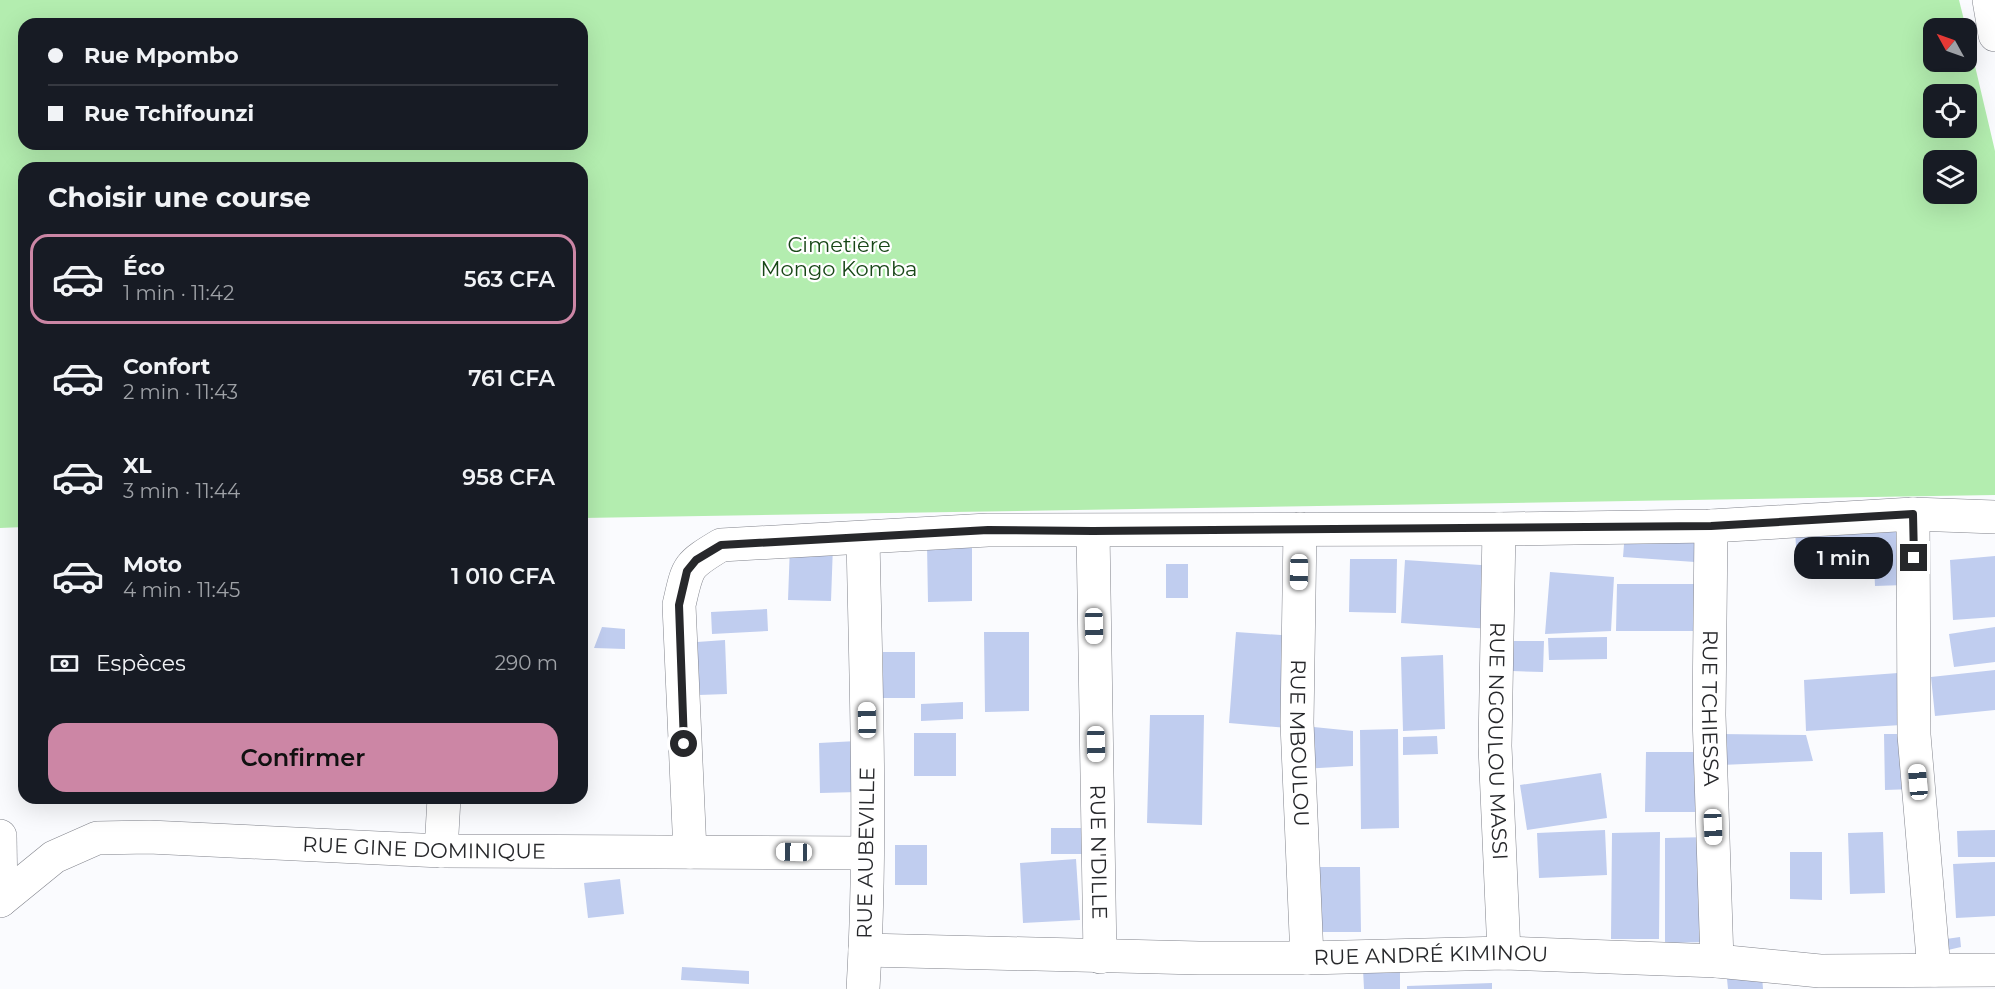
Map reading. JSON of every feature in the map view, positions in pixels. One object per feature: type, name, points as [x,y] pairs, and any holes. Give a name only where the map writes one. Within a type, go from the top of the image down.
[{"type":"street","points":[[1989,0],[1995,35]]},
{"type":"street","points":[[1913,514],[1914,735],[1934,970]]},
{"type":"street","points":[[690,852],[679,605],[687,571],[696,560],[721,545],[988,530],[1499,529],[1711,526],[1913,514],[1995,517]]},
{"type":"street","name":"RUE TCHIESSA","points":[[1711,526],[1709,715],[1717,961]]},
{"type":"street","name":"RUE MBOULOU","points":[[1300,529],[1297,723],[1307,958]]},
{"type":"street","name":"RUE NGOULOU MASSI","points":[[1499,529],[1495,746],[1504,953]]},
{"type":"street","name":"RUE N'DILLE","points":[[1093,531],[1100,957]]},
{"type":"street","name":"RUE AUBEVILLE","points":[[862,538],[867,853],[863,989]]},
{"type":"street","points":[[441,851],[444,804]]},
{"type":"street","points":[[0,836],[0,901]]},
{"type":"street","name":"RUE GINE DOMINIQUE","points":[[0,901],[54,857],[97,838],[149,837],[441,851],[867,853]]},
{"type":"street","name":"RUE ANDRÉ KIMINOU","points":[[865,950],[1100,957],[1307,958],[1504,953],[1717,961],[1820,971],[1995,970]]},
{"type":"green space","name":"Cimetière Mongo Komba","points":[[0,0],[1959,0],[1964,18],[1923,18],[1923,72],[1976,72],[1995,151],[1995,495],[588,518],[588,162],[18,162],[18,527],[0,528]]},
{"type":"building","points":[[1901,523],[1904,585],[1875,586],[1873,541],[1796,547],[1795,528]]},
{"type":"building","points":[[1625,532],[1697,537],[1695,562],[1623,557]]},
{"type":"building","points":[[927,544],[972,544],[972,601],[928,602]]},
{"type":"building","points":[[790,545],[833,545],[831,601],[788,600]]},
{"type":"building","points":[[1995,556],[1995,617],[1953,620],[1950,560]]},
{"type":"building","points":[[1350,559],[1397,559],[1396,613],[1349,612]]},
{"type":"building","points":[[1405,560],[1496,566],[1491,629],[1401,623]]},
{"type":"building","points":[[1166,564],[1188,564],[1188,598],[1166,598]]},
{"type":"building","points":[[1550,572],[1614,577],[1611,631],[1545,634]]},
{"type":"building","points":[[1617,584],[1701,584],[1700,631],[1616,631]]},
{"type":"building","points":[[767,609],[768,631],[712,634],[711,612]]},
{"type":"building","points":[[602,627],[625,629],[625,649],[594,648]]},
{"type":"building","points":[[1995,627],[1995,662],[1954,667],[1949,634]]},
{"type":"building","points":[[984,632],[1029,632],[1029,711],[985,712]]},
{"type":"building","points":[[1236,632],[1296,636],[1288,728],[1229,723]]},
{"type":"building","points":[[1607,637],[1607,659],[1549,660],[1548,638]]},
{"type":"building","points":[[725,640],[727,694],[699,695],[697,642]]},
{"type":"building","points":[[1513,641],[1544,641],[1543,672],[1512,671]]},
{"type":"building","points":[[883,652],[915,652],[915,698],[882,698]]},
{"type":"building","points":[[1443,655],[1445,729],[1403,731],[1401,657]]},
{"type":"building","points":[[1995,670],[1995,710],[1935,716],[1931,677]]},
{"type":"building","points":[[1898,673],[1901,725],[1806,731],[1804,680]]},
{"type":"building","points":[[963,702],[963,719],[921,721],[921,704]]},
{"type":"building","points":[[1150,715],[1204,715],[1202,825],[1147,823]]},
{"type":"building","points":[[1304,726],[1353,731],[1353,766],[1302,769]]},
{"type":"building","points":[[1398,729],[1399,828],[1361,829],[1360,730]]},
{"type":"building","points":[[914,733],[956,733],[956,776],[914,776]]},
{"type":"building","points":[[1720,734],[1806,735],[1813,761],[1721,765]]},
{"type":"building","points":[[1884,734],[1912,734],[1913,789],[1885,790]]},
{"type":"building","points":[[1437,736],[1438,754],[1403,755],[1403,737]]},
{"type":"building","points":[[857,741],[858,792],[820,793],[819,743]]},
{"type":"building","points":[[1646,752],[1703,752],[1703,812],[1645,812]]},
{"type":"building","points":[[1601,773],[1607,818],[1527,830],[1520,785]]},
{"type":"building","points":[[1051,828],[1088,828],[1088,854],[1051,854]]},
{"type":"building","points":[[1605,830],[1607,875],[1539,878],[1537,833]]},
{"type":"building","points":[[1995,830],[1995,857],[1958,857],[1957,831]]},
{"type":"building","points":[[1660,832],[1659,939],[1611,939],[1612,833]]},
{"type":"building","points":[[1883,832],[1885,893],[1850,894],[1848,833]]},
{"type":"building","points":[[1710,837],[1709,942],[1665,943],[1665,838]]},
{"type":"building","points":[[895,845],[927,845],[927,885],[895,885]]},
{"type":"building","points":[[1790,852],[1822,852],[1822,900],[1790,899]]},
{"type":"building","points":[[1076,859],[1080,920],[1023,923],[1020,863]]},
{"type":"building","points":[[1995,862],[1995,916],[1956,918],[1953,864]]},
{"type":"building","points":[[1319,867],[1360,867],[1361,932],[1320,932]]},
{"type":"building","points":[[620,879],[624,914],[588,918],[584,883]]},
{"type":"building","points":[[1960,937],[1961,947],[1948,950],[1946,939]]},
{"type":"building","points":[[682,967],[749,971],[749,984],[681,980]]},
{"type":"building","points":[[1400,967],[1400,989],[1364,989],[1363,969]]},
{"type":"building","points":[[1762,975],[1763,989],[1728,989],[1727,979]]},
{"type":"building","points":[[1492,983],[1492,989],[1407,989],[1407,986]]},
{"type":"route","points":[[684,744],[679,605],[687,571],[696,560],[721,545],[988,530],[1499,529],[1711,526],[1913,514],[1914,558]]}]
